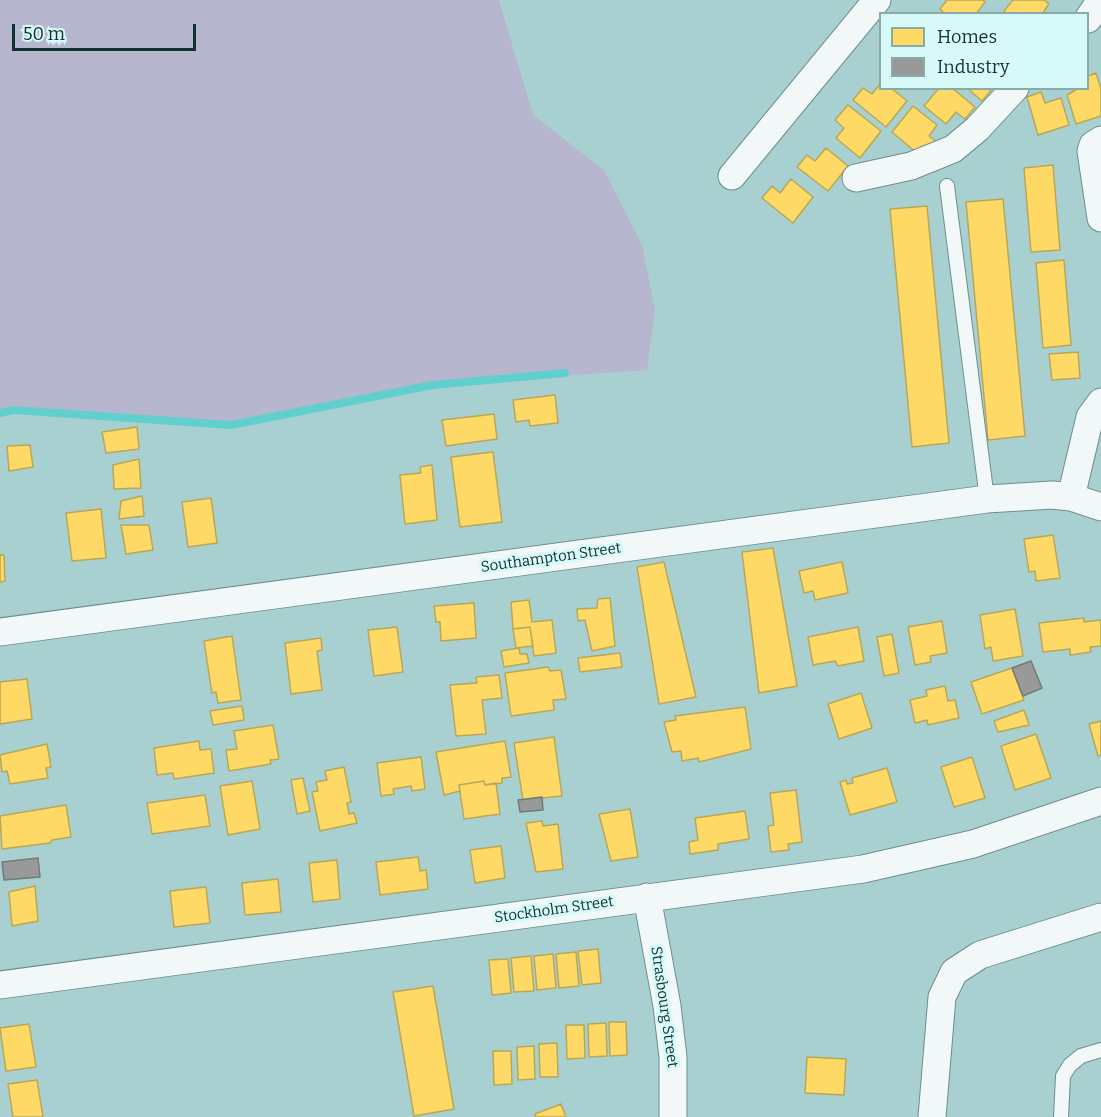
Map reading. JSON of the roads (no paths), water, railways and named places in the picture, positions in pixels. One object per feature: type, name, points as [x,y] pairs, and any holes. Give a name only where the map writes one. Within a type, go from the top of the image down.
[{"type":"street","points":[[732,176],[877,0]]},
{"type":"street","points":[[1089,18],[1101,0]]},
{"type":"street","points":[[856,178],[911,166],[953,149],[977,129],[1013,90]]},
{"type":"street","points":[[1101,140],[1093,145],[1091,151],[1101,218]]},
{"type":"street","points":[[1071,497],[1090,417],[1101,402]]},
{"type":"street","name":"Southampton Street","points":[[0,632],[987,499],[1052,495],[1071,497],[1101,507]]},
{"type":"street","name":"Stockholm Street","points":[[0,985],[863,869],[927,857],[973,844],[1101,801]]},
{"type":"street","name":"Strasbourg Street","points":[[647,897],[673,1057],[673,1117]]},
{"type":"street","points":[[932,1117],[942,997],[954,972],[980,955],[1101,917]]},
{"type":"lane","points":[[946,186],[987,499]]},
{"type":"lane","points":[[1061,1117],[1064,1076],[1070,1065],[1081,1056],[1101,1050]]},
{"type":"waterway","points":[[0,413],[13,410],[231,425],[433,385],[565,373]]}]
